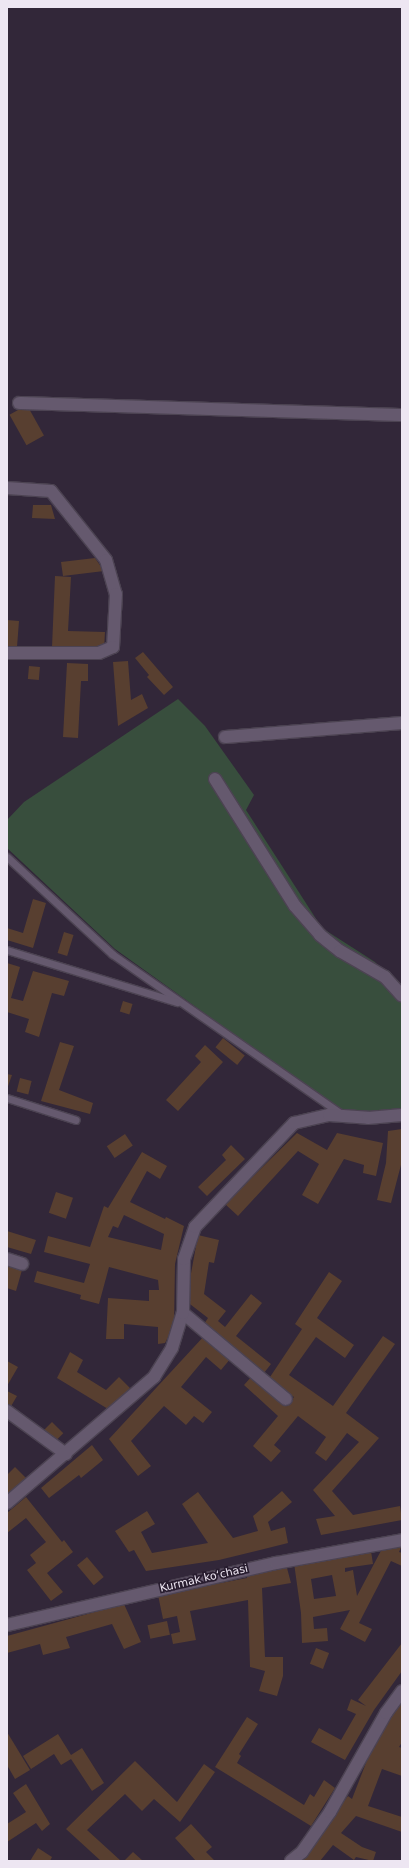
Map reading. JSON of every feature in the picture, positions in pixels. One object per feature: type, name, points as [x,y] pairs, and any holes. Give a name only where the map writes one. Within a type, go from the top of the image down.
[{"type":"street","points":[[19,403],[402,415]]},
{"type":"street","points":[[7,488],[51,491],[106,560],[116,594],[113,647],[98,654],[7,653]]},
{"type":"street","points":[[226,737],[402,723]]},
{"type":"street","points":[[215,779],[296,906],[320,936],[340,951],[385,977],[402,996]]},
{"type":"street","points":[[7,1503],[154,1377],[172,1348],[183,1313],[184,1259],[194,1227],[294,1123],[329,1116],[368,1118],[402,1115]]},
{"type":"street","points":[[7,1259],[22,1264]]},
{"type":"street","points":[[183,1313],[286,1399]]},
{"type":"street","points":[[7,1411],[66,1454]]},
{"type":"street","name":"Kurmak koʻchasi","points":[[7,1625],[276,1563],[402,1540]]},
{"type":"street","points":[[291,1861],[302,1852],[330,1812],[386,1713],[402,1692]]},
{"type":"lane","points":[[7,857],[112,954],[344,1116]]},
{"type":"lane","points":[[7,950],[185,1004]]},
{"type":"lane","points":[[7,1098],[76,1120]]},
{"type":"green space","points":[[178,699],[205,726],[254,795],[246,810],[322,928],[375,962],[402,993],[402,1115],[352,1119],[115,949],[7,848],[7,820],[24,802]]},
{"type":"building","points":[[27,405],[44,436],[26,445],[10,415]]},
{"type":"building","points":[[33,505],[51,505],[55,519],[32,518]]},
{"type":"building","points":[[95,558],[104,571],[63,576],[61,562]]},
{"type":"building","points":[[55,576],[71,577],[68,631],[105,632],[104,649],[52,647]]},
{"type":"building","points":[[7,620],[19,621],[17,647],[7,647]]},
{"type":"building","points":[[143,652],[173,687],[164,695],[147,677],[149,675],[135,658]]},
{"type":"building","points":[[128,661],[131,700],[142,694],[148,708],[118,726],[113,662]]},
{"type":"building","points":[[67,663],[88,664],[88,681],[81,681],[78,738],[63,737]]},
{"type":"building","points":[[29,666],[40,667],[39,680],[28,679]]},
{"type":"building","points":[[33,899],[46,903],[33,948],[7,940],[7,928],[23,933]]},
{"type":"building","points":[[64,932],[74,935],[67,956],[58,953]]},
{"type":"building","points":[[7,963],[20,967],[11,998],[23,1001],[33,971],[69,981],[64,996],[52,993],[39,1037],[25,1032],[29,1019],[7,1012]]},
{"type":"building","points":[[123,1001],[133,1004],[129,1014],[120,1012]]},
{"type":"building","points":[[223,1038],[245,1056],[237,1065],[215,1047]]},
{"type":"building","points":[[60,1042],[74,1046],[59,1090],[93,1103],[90,1114],[41,1101]]},
{"type":"building","points":[[205,1045],[223,1062],[178,1111],[166,1100],[201,1062],[195,1056]]},
{"type":"building","points":[[7,1074],[12,1075],[7,1089]]},
{"type":"building","points":[[20,1078],[32,1081],[28,1094],[17,1092]]},
{"type":"building","points":[[402,1129],[402,1161],[391,1203],[377,1200],[386,1163],[388,1131]]},
{"type":"building","points":[[297,1133],[327,1150],[337,1133],[383,1143],[376,1176],[363,1173],[364,1165],[344,1159],[318,1204],[302,1195],[319,1164],[298,1151],[238,1216],[225,1204]]},
{"type":"building","points":[[125,1134],[133,1146],[115,1158],[107,1146]]},
{"type":"building","points":[[231,1145],[245,1159],[207,1196],[198,1187],[226,1160],[222,1155]]},
{"type":"building","points":[[142,1152],[167,1166],[160,1179],[147,1171],[130,1202],[165,1219],[166,1217],[184,1226],[175,1264],[174,1326],[165,1343],[158,1344],[158,1327],[124,1324],[124,1339],[106,1339],[108,1298],[149,1301],[149,1290],[159,1290],[158,1280],[109,1267],[99,1304],[80,1299],[81,1295],[34,1282],[37,1271],[84,1283],[90,1264],[44,1252],[48,1236],[90,1247],[104,1206],[108,1208]],"holes":[[[124,1215],[164,1234],[161,1250],[108,1237],[113,1226],[118,1228]]]},
{"type":"building","points":[[56,1192],[73,1198],[66,1219],[49,1213]]},
{"type":"building","points":[[7,1231],[36,1240],[31,1254],[7,1247]]},
{"type":"building","points":[[198,1235],[219,1240],[214,1263],[209,1262],[204,1294],[226,1311],[218,1321],[225,1327],[251,1294],[262,1303],[236,1336],[271,1364],[264,1373],[204,1324],[208,1318],[186,1301]]},
{"type":"building","points":[[7,1265],[22,1270],[16,1291],[7,1288]]},
{"type":"building","points":[[329,1272],[342,1281],[317,1318],[354,1345],[345,1358],[316,1337],[289,1375],[333,1406],[383,1336],[395,1344],[346,1413],[379,1438],[332,1491],[353,1515],[400,1506],[402,1520],[321,1535],[316,1519],[335,1516],[313,1490],[359,1442],[347,1433],[326,1461],[315,1453],[326,1437],[298,1416],[274,1445],[281,1451],[271,1462],[253,1446],[278,1416],[244,1385],[252,1376],[287,1406],[294,1397],[268,1380],[302,1329],[295,1324]]},
{"type":"building","points":[[205,1335],[231,1358],[221,1370],[206,1357],[181,1387],[212,1412],[203,1423],[194,1416],[186,1425],[164,1406],[131,1441],[151,1466],[138,1476],[109,1439]]},
{"type":"building","points":[[70,1352],[83,1360],[77,1372],[106,1390],[119,1377],[130,1388],[108,1409],[57,1378]]},
{"type":"building","points":[[7,1361],[18,1367],[7,1386]]},
{"type":"building","points":[[7,1391],[17,1396],[10,1408],[7,1407]]},
{"type":"building","points":[[52,1422],[63,1433],[54,1443],[43,1431]]},
{"type":"building","points":[[92,1445],[103,1460],[81,1478],[79,1475],[49,1498],[41,1488]]},
{"type":"building","points":[[15,1467],[26,1478],[7,1496],[7,1475]]},
{"type":"building","points":[[282,1491],[292,1502],[268,1522],[271,1531],[285,1527],[288,1543],[219,1560],[146,1571],[134,1550],[129,1552],[115,1531],[147,1511],[155,1524],[141,1532],[152,1553],[208,1543],[182,1504],[198,1492],[233,1538],[258,1531],[253,1516]]},
{"type":"building","points":[[26,1497],[62,1542],[64,1540],[73,1552],[47,1573],[63,1592],[51,1601],[27,1570],[36,1563],[30,1555],[46,1542],[26,1518],[7,1533],[7,1513]]},
{"type":"building","points":[[384,1545],[402,1545],[399,1552],[402,1553],[402,1566],[391,1561],[359,1623],[372,1629],[365,1642],[340,1629],[350,1610],[313,1617],[314,1629],[327,1628],[328,1641],[302,1643],[301,1613],[294,1563],[371,1551],[373,1564],[345,1568],[345,1572],[353,1570],[357,1596]],"holes":[[[332,1575],[336,1596],[314,1599],[311,1579]]]},
{"type":"building","points":[[87,1557],[104,1577],[94,1585],[77,1565]]},
{"type":"building","points":[[287,1568],[291,1583],[262,1588],[265,1657],[283,1657],[283,1676],[277,1696],[259,1691],[265,1671],[250,1667],[248,1600],[190,1611],[196,1640],[173,1644],[171,1634],[180,1632],[177,1616],[163,1619],[158,1595],[247,1578],[247,1574]]},
{"type":"building","points":[[124,1604],[141,1642],[124,1649],[112,1624],[66,1637],[70,1648],[43,1655],[40,1644],[7,1653],[7,1636]]},
{"type":"building","points":[[167,1621],[170,1635],[150,1639],[147,1625]]},
{"type":"building","points":[[402,1643],[402,1671],[374,1710],[345,1760],[311,1742],[319,1728],[341,1740],[356,1714],[347,1710],[351,1699],[366,1706],[358,1700]]},
{"type":"building","points":[[316,1648],[329,1653],[323,1669],[310,1664]]},
{"type":"building","points":[[402,1700],[402,1742],[399,1747],[402,1748],[402,1776],[382,1769],[368,1806],[402,1817],[402,1832],[356,1816],[341,1833],[362,1847],[376,1852],[373,1861],[356,1857],[354,1860],[333,1845],[320,1861],[296,1861],[348,1796],[352,1799],[371,1750],[394,1708],[396,1710]]},
{"type":"building","points":[[247,1717],[258,1724],[239,1754],[241,1756],[237,1763],[304,1805],[310,1794],[314,1797],[324,1780],[335,1788],[311,1826],[215,1767]]},
{"type":"building","points":[[7,1732],[30,1770],[15,1779],[7,1765]]},
{"type":"building","points":[[58,1734],[71,1755],[82,1748],[104,1783],[92,1791],[71,1759],[61,1765],[54,1754],[31,1769],[23,1756]]},
{"type":"building","points":[[135,1761],[177,1802],[204,1764],[215,1772],[180,1822],[154,1799],[142,1811],[125,1794],[87,1830],[121,1861],[101,1861],[66,1829]]},
{"type":"building","points":[[26,1784],[50,1824],[42,1831],[36,1823],[7,1842],[7,1824],[26,1812],[13,1793]]},
{"type":"building","points":[[191,1824],[212,1847],[206,1852],[215,1861],[196,1861],[175,1838]]},
{"type":"building","points":[[38,1848],[52,1857],[50,1861],[30,1861]]},
{"type":"building","points":[[133,1852],[143,1861],[124,1861]]}]
